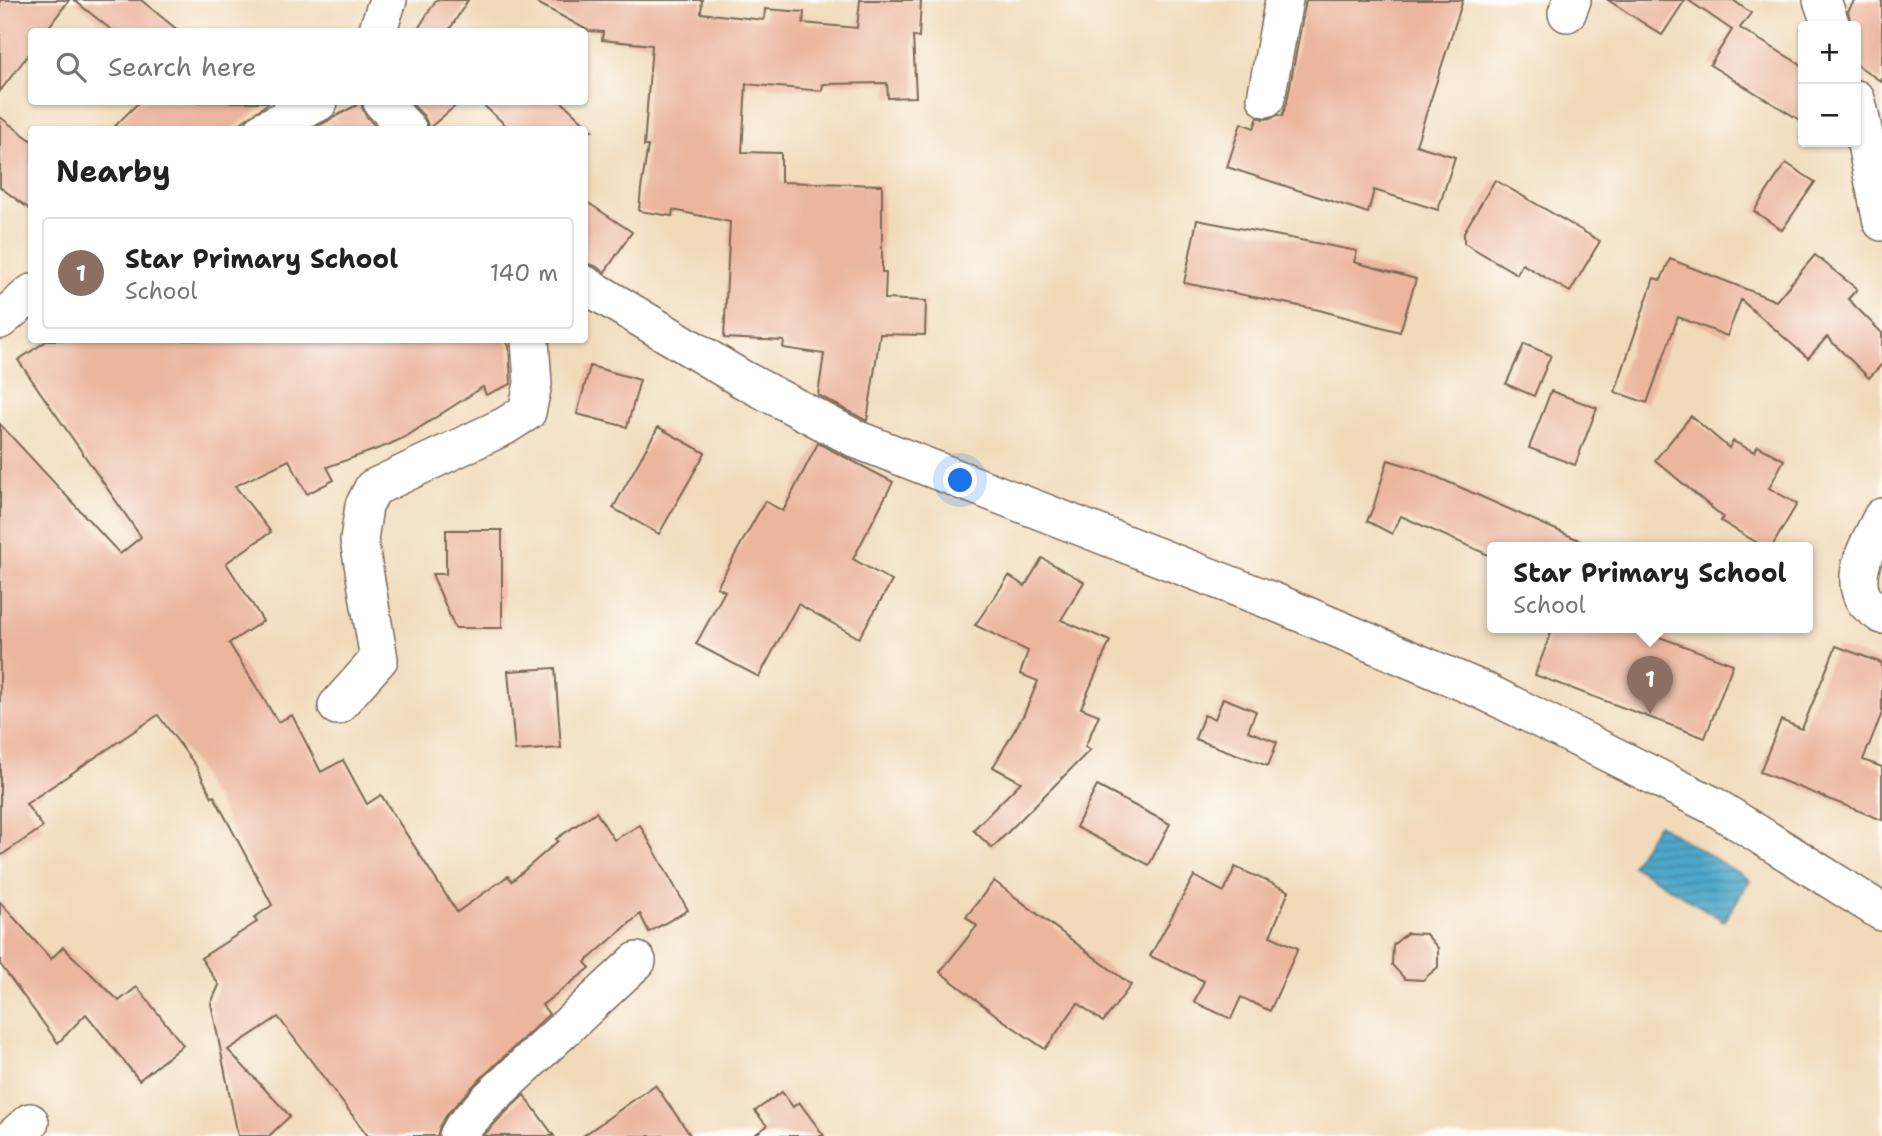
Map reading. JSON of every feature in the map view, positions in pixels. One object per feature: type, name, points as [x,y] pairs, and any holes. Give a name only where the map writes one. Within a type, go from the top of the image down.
[{"type":"street","points":[[378,28],[388,0]]},
{"type":"street","points":[[1266,98],[1284,0]]},
{"type":"street","points":[[1822,0],[1829,21]]},
{"type":"street","points":[[272,126],[313,105]]},
{"type":"street","points":[[385,105],[404,126]]},
{"type":"street","points":[[1861,120],[1882,222]]},
{"type":"street","points":[[588,286],[742,379],[858,440],[1277,603],[1484,691],[1712,805],[1882,912]]},
{"type":"street","points":[[0,320],[28,296]]},
{"type":"street","points":[[337,706],[379,659],[359,540],[364,506],[373,488],[505,426],[527,412],[533,384],[530,343]]},
{"type":"street","points":[[1882,517],[1861,563],[1860,587],[1862,598],[1882,615]]},
{"type":"street","points":[[458,1136],[489,1099],[637,961]]},
{"type":"water","points":[[1658,824],[1750,880],[1724,921],[1632,865]]},
{"type":"building","points":[[0,0],[69,0],[48,28],[28,28],[28,55],[0,91]]},
{"type":"building","points":[[74,0],[141,0],[175,28],[109,28]]},
{"type":"building","points":[[436,0],[468,0],[450,28],[418,28]]},
{"type":"building","points":[[532,0],[702,0],[701,13],[764,20],[765,9],[804,12],[803,23],[857,28],[860,0],[921,0],[919,37],[913,36],[916,97],[888,98],[887,83],[823,84],[822,91],[746,84],[742,152],[781,153],[781,182],[882,185],[882,272],[886,272],[885,299],[926,301],[925,335],[880,334],[867,421],[818,395],[824,354],[783,348],[784,341],[724,338],[730,222],[673,210],[672,216],[639,211],[648,146],[644,146],[652,45],[602,40],[603,32],[583,28]]},
{"type":"building","points":[[1306,0],[1463,0],[1416,145],[1455,157],[1438,210],[1374,190],[1368,213],[1227,167],[1241,123],[1254,128],[1258,117],[1263,119],[1282,116]]},
{"type":"building","points":[[1608,0],[1685,0],[1662,35]]},
{"type":"building","points":[[1688,0],[1733,0],[1751,13],[1740,28],[1798,63],[1798,119],[1710,65],[1732,30]]},
{"type":"building","points":[[1855,0],[1882,0],[1882,82],[1861,67],[1861,21],[1850,21],[1848,11]]},
{"type":"building","points":[[136,105],[266,105],[237,126],[115,126]]},
{"type":"building","points":[[357,105],[362,105],[366,116],[375,126],[318,126]]},
{"type":"building","points":[[413,105],[456,105],[432,126],[428,126],[424,116]]},
{"type":"building","points":[[483,105],[565,105],[588,126],[507,126]]},
{"type":"building","points":[[0,117],[28,138],[28,208],[0,187]]},
{"type":"building","points":[[1786,163],[1815,182],[1782,230],[1754,211]]},
{"type":"building","points":[[1495,180],[1600,241],[1570,292],[1522,264],[1517,274],[1464,243],[1464,232]]},
{"type":"building","points":[[588,203],[632,232],[605,272],[588,264]]},
{"type":"building","points":[[1197,220],[1357,251],[1354,262],[1416,279],[1400,332],[1319,310],[1184,283]]},
{"type":"building","points":[[1815,255],[1857,289],[1848,299],[1882,333],[1882,364],[1869,378],[1827,337],[1808,358],[1741,300],[1727,336],[1678,317],[1647,403],[1615,392],[1654,278],[1661,280],[1670,259],[1776,301]]},
{"type":"building","points":[[44,343],[508,343],[511,384],[486,395],[483,387],[405,437],[327,467],[334,480],[307,494],[289,460],[235,486],[271,532],[226,563],[263,621],[229,643],[278,722],[292,715],[321,772],[343,760],[367,804],[381,795],[457,912],[508,876],[512,881],[558,841],[556,839],[596,812],[614,840],[640,825],[688,910],[649,932],[640,914],[585,962],[590,968],[542,1005],[549,1014],[448,1113],[437,1136],[368,1136],[278,1017],[228,1050],[290,1116],[269,1136],[238,1136],[211,1003],[219,985],[201,958],[257,922],[254,918],[272,905],[196,766],[158,715],[26,804],[43,827],[0,856],[0,424],[120,554],[141,537],[18,360]]},
{"type":"building","points":[[1524,344],[1551,355],[1534,396],[1506,384]]},
{"type":"building","points":[[590,366],[640,380],[627,427],[577,414]]},
{"type":"building","points":[[1551,391],[1597,408],[1575,465],[1529,448]]},
{"type":"building","points":[[1691,416],[1729,448],[1733,441],[1754,452],[1758,446],[1784,460],[1769,488],[1797,504],[1775,542],[1756,542],[1721,521],[1723,517],[1655,460]]},
{"type":"building","points":[[658,427],[705,453],[659,534],[613,508]]},
{"type":"building","points":[[818,443],[893,482],[853,559],[892,581],[859,638],[798,604],[759,677],[696,644],[725,591],[717,587],[765,501],[783,511]]},
{"type":"building","points":[[1388,460],[1421,470],[1583,542],[1487,542],[1487,554],[1401,516],[1392,534],[1367,521]]},
{"type":"building","points":[[446,530],[502,530],[502,628],[455,628],[432,574],[446,574]]},
{"type":"building","points":[[1042,558],[1084,582],[1061,620],[1110,641],[1081,708],[1099,715],[1085,747],[1090,750],[992,848],[973,830],[1021,782],[993,767],[1024,714],[1038,681],[1020,674],[1028,651],[975,625],[1009,576],[1025,586]]},
{"type":"building","points":[[1551,633],[1649,633],[1733,664],[1705,738],[1535,675]]},
{"type":"building","points":[[1836,646],[1882,663],[1882,713],[1863,760],[1882,767],[1882,820],[1760,772],[1781,720],[1802,729]]},
{"type":"building","points":[[555,668],[561,748],[515,751],[508,671]]},
{"type":"building","points":[[1223,698],[1256,711],[1248,731],[1277,742],[1268,766],[1195,739],[1204,715],[1215,719]]},
{"type":"building","points":[[1097,786],[1170,824],[1149,865],[1076,827]]},
{"type":"building","points":[[1235,867],[1289,891],[1270,936],[1298,948],[1270,1011],[1241,997],[1231,1019],[1194,1002],[1204,981],[1150,956],[1194,876],[1224,892]]},
{"type":"building","points":[[994,881],[1131,985],[1103,1022],[1078,1003],[1045,1049],[940,972],[977,926],[966,917]]},
{"type":"building","points":[[0,902],[51,959],[63,947],[119,1001],[137,987],[183,1045],[139,1080],[86,1014],[58,1043],[0,964]]},
{"type":"building","points":[[1407,933],[1426,934],[1438,948],[1438,967],[1423,980],[1405,979],[1392,965],[1393,945]]},
{"type":"building","points":[[655,1085],[691,1136],[583,1136]]},
{"type":"building","points":[[782,1092],[793,1107],[799,1102],[824,1136],[753,1136],[767,1126],[755,1111]]},
{"type":"building","points":[[524,1095],[554,1136],[483,1136],[504,1114]]},
{"type":"place","name":"Star Primary School","points":[[1650,714]]}]
